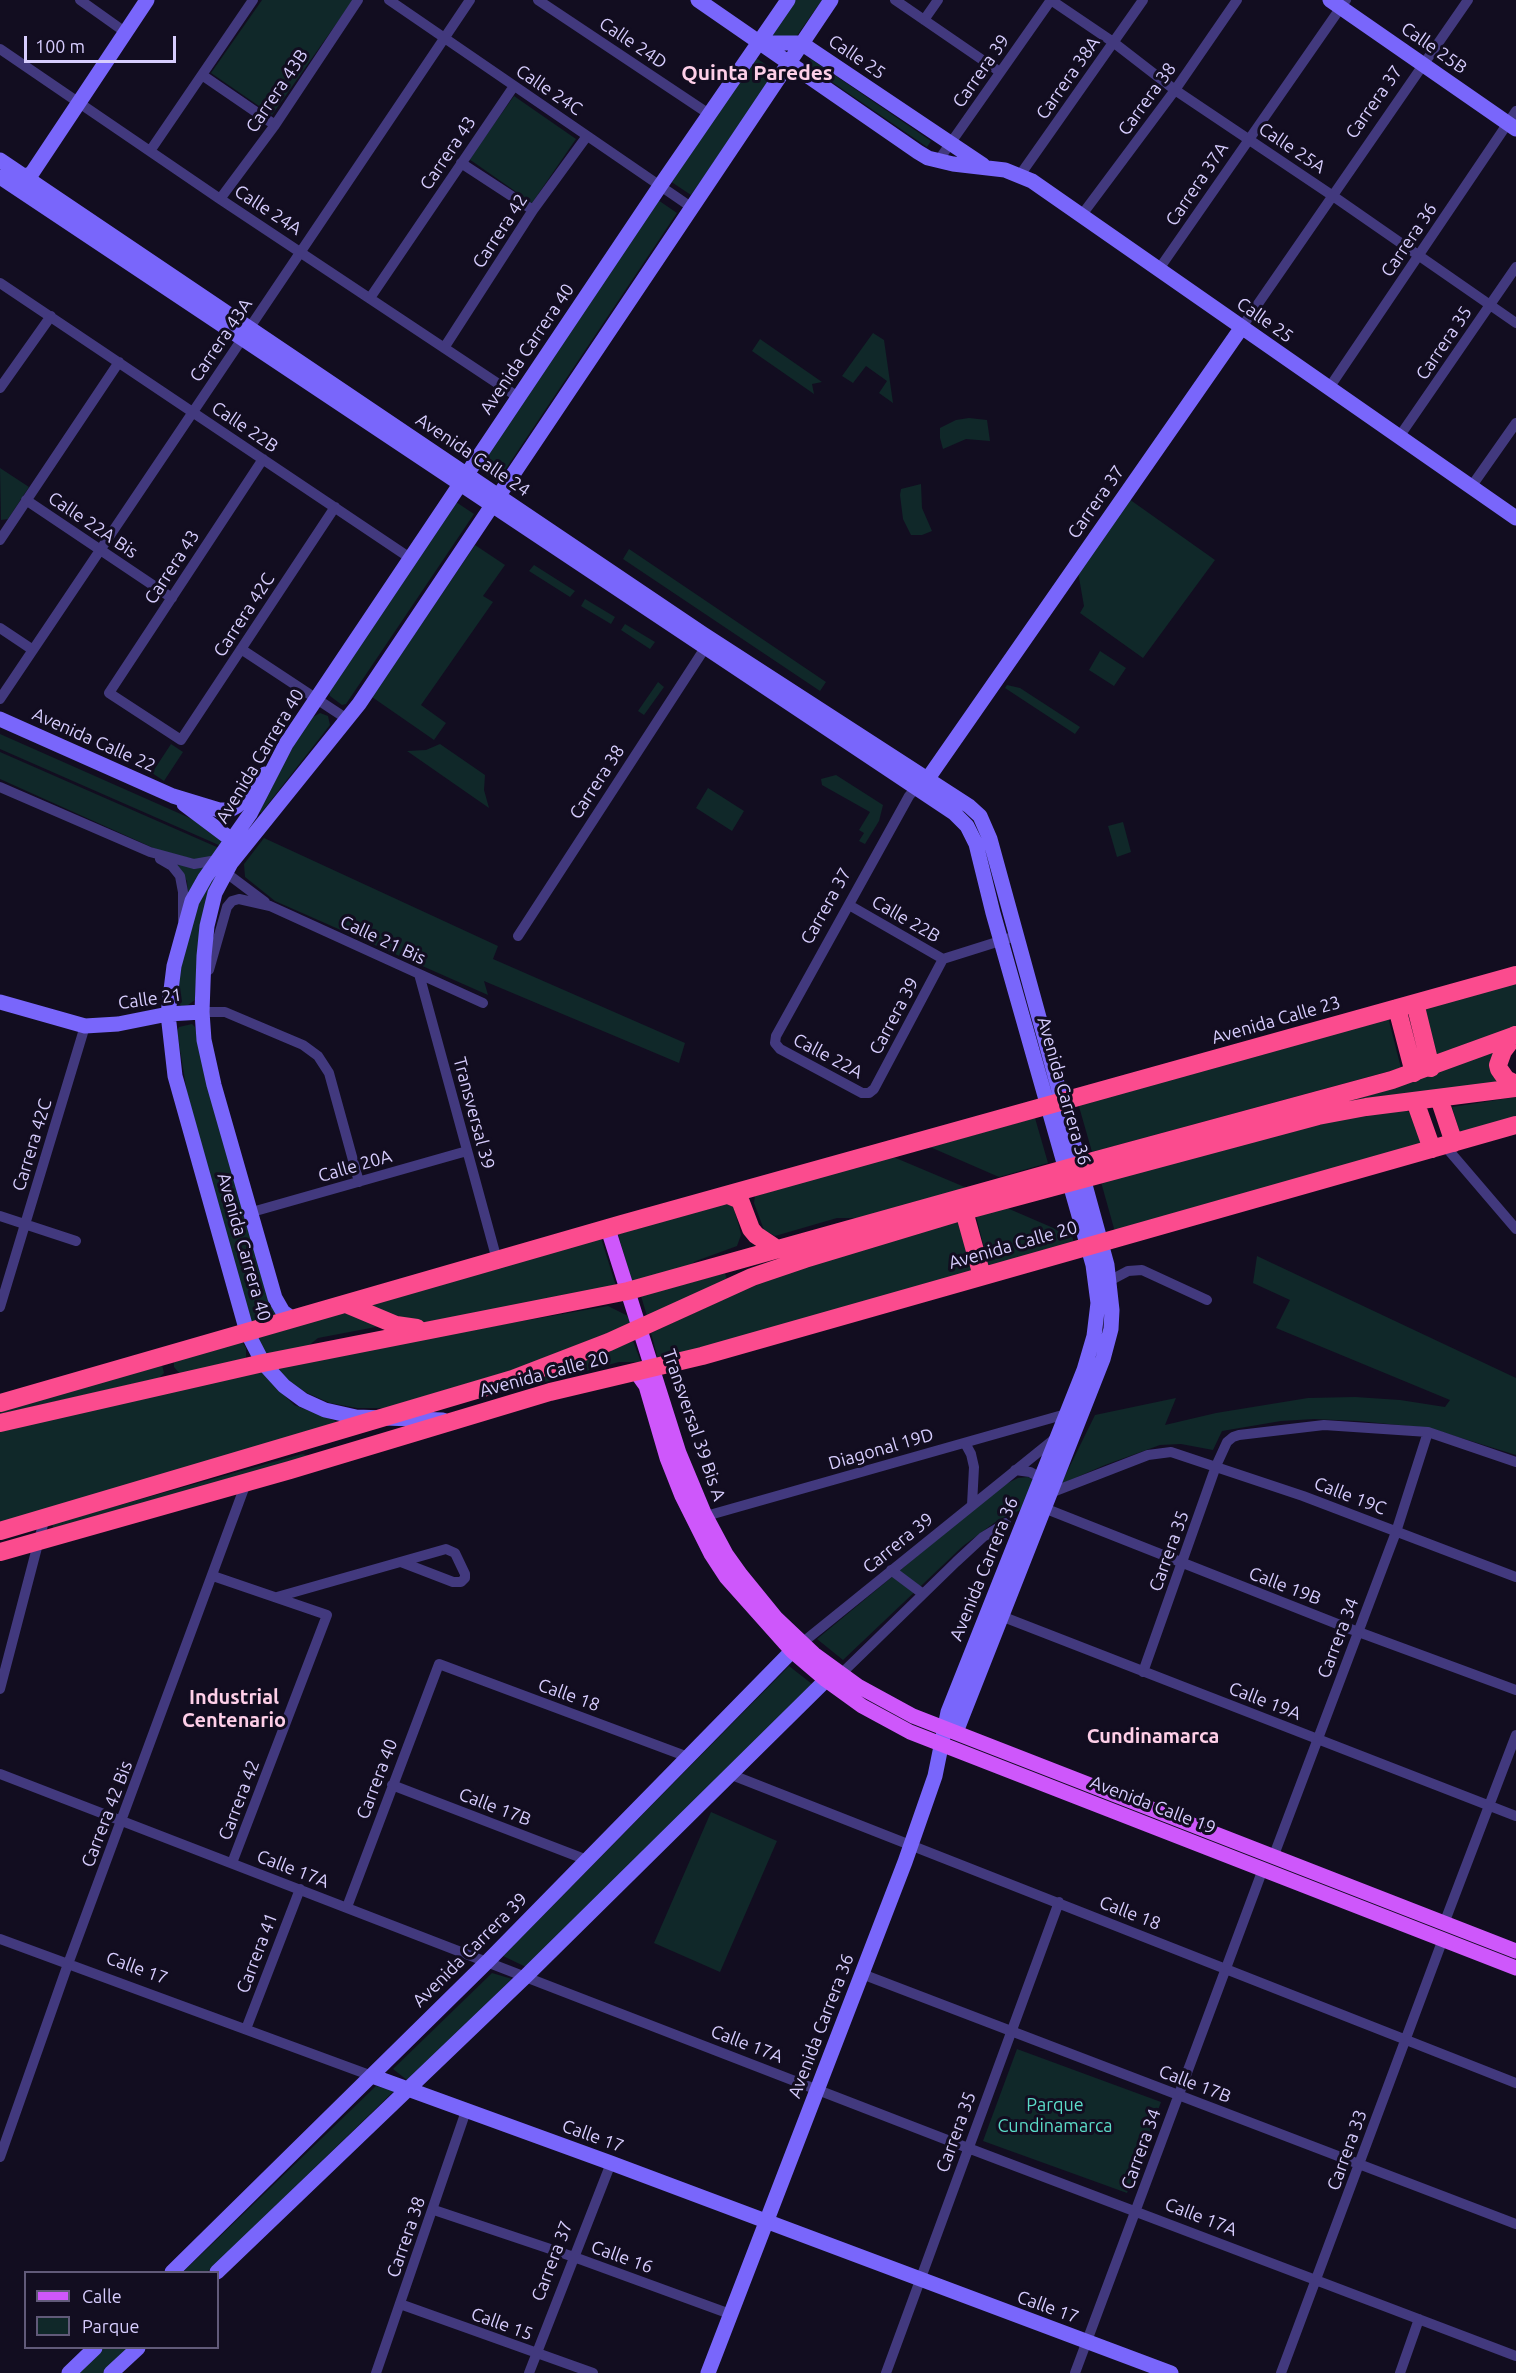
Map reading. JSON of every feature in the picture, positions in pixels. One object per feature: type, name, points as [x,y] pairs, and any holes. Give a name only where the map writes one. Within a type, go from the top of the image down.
[{"type":"highway","name":"Avenida Calle 23","points":[[1055,1104],[1516,975]]},
{"type":"highway","points":[[1415,1003],[1422,1070]]},
{"type":"highway","points":[[1397,1008],[1422,1070]]},
{"type":"highway","points":[[1074,1174],[1422,1070],[1516,1035]]},
{"type":"highway","points":[[1516,1035],[1503,1051],[1498,1065],[1502,1075],[1516,1086]]},
{"type":"highway","points":[[0,1423],[263,1363],[628,1291],[777,1249],[1074,1174],[1318,1116],[1516,1086]]},
{"type":"highway","points":[[1439,1098],[1443,1146]]},
{"type":"highway","points":[[1415,1101],[1443,1146]]},
{"type":"highway","points":[[0,1403],[608,1228],[1055,1104]]},
{"type":"highway","points":[[1094,1244],[1516,1125]]},
{"type":"highway","name":"Avenida Calle 20","points":[[0,1531],[513,1378],[575,1356],[752,1277],[1074,1174]]},
{"type":"highway","points":[[728,1195],[737,1198],[741,1203],[751,1229],[756,1235],[777,1249]]},
{"type":"highway","points":[[964,1211],[982,1276]]},
{"type":"highway","name":"Avenida Calle 20","points":[[0,1552],[246,1483],[568,1387],[702,1356],[1094,1244]]},
{"type":"highway","points":[[346,1304],[396,1325],[434,1329]]},
{"type":"highway","points":[[164,1356],[173,1383]]},
{"type":"highway","points":[[455,1420],[513,1378]]},
{"type":"highway","points":[[305,1440],[330,1458]]},
{"type":"main road","points":[[3,183],[32,173],[147,0]]},
{"type":"main road","name":"Calle 25","points":[[698,0],[918,152],[938,161],[986,167],[1020,175],[1516,518]]},
{"type":"main road","name":"Avenida Carrera 40","points":[[292,1319],[279,1308],[275,1298],[214,1085],[204,1040],[202,1007],[207,926],[221,866],[232,840],[250,814],[279,756],[316,698],[660,186],[788,0]]},
{"type":"main road","name":"Avenida Carrera 40","points":[[455,1420],[378,1419],[337,1414],[316,1406],[284,1386],[263,1363],[248,1332],[180,1096],[174,1066],[168,1014],[172,977],[183,934],[192,901],[347,719],[831,0]]},
{"type":"main road","name":"Calle 25B","points":[[1339,3],[1424,64],[1513,121]]},
{"type":"main road","name":"Calle 25","points":[[759,43],[801,43],[986,167]]},
{"type":"main road","name":"Avenida Calle 24","points":[[0,160],[245,334],[495,501],[703,634],[921,783]]},
{"type":"main road","name":"Avenida Calle 24","points":[[3,183],[245,334]]},
{"type":"main road","name":"Carrera 37","points":[[921,783],[1242,327]]},
{"type":"main road","name":"Avenida Calle 24","points":[[495,501],[705,648],[921,783]]},
{"type":"main road","name":"Avenida Calle 22","points":[[0,719],[173,796],[219,810],[230,810],[241,803],[279,756]]},
{"type":"main road","name":"Avenida Carrera 36","points":[[921,783],[969,806],[980,816],[990,839],[1074,1174],[1094,1244],[1111,1280],[1112,1310],[1108,1342],[1043,1486],[950,1730]]},
{"type":"main road","name":"Avenida Carrera 36","points":[[921,783],[961,818],[972,832],[1001,941],[1055,1104]]},
{"type":"main road","name":"Avenida Calle 22","points":[[173,796],[232,840]]},
{"type":"main road","name":"Calle 21","points":[[0,1002],[85,1026],[118,1024],[202,1007]]},
{"type":"main road","name":"Transversal 39 Bis A","points":[[608,1228],[640,1328],[646,1386],[678,1487],[711,1554],[743,1598],[797,1647]]},
{"type":"main road","name":"Avenida Carrera 36","points":[[708,2373],[862,1974],[935,1776],[942,1744],[1001,1616],[1044,1508],[1043,1486],[1057,1437],[1084,1370],[1097,1321],[1094,1244]]},
{"type":"main road","name":"Transversal 39 Bis A","points":[[644,1370],[684,1469],[726,1554],[797,1647]]},
{"type":"main road","name":"Avenida Calle 19","points":[[797,1647],[902,1711],[1445,1921],[1516,1951]]},
{"type":"main road","name":"Avenida Calle 19","points":[[797,1647],[826,1680],[888,1722],[1516,1968]]},
{"type":"main road","name":"Avenida Carrera 39","points":[[173,2271],[488,1961],[797,1647]]},
{"type":"main road","points":[[218,2271],[409,2090],[732,1775],[826,1680]]},
{"type":"main road","name":"Calle 17","points":[[372,2076],[1171,2373]]},
{"type":"main road","points":[[69,2373],[94,2349]]},
{"type":"main road","points":[[111,2373],[137,2349]]},
{"type":"street","points":[[80,0],[125,32]]},
{"type":"street","points":[[150,151],[253,0]]},
{"type":"street","name":"Carrera 43B","points":[[220,199],[274,125],[358,0]]},
{"type":"street","name":"Calle 24C","points":[[388,0],[691,207]]},
{"type":"street","name":"Carrera 43A","points":[[0,699],[470,0]]},
{"type":"street","name":"Calle 24D","points":[[538,0],[709,114]]},
{"type":"street","points":[[895,0],[999,72]]},
{"type":"street","points":[[924,20],[938,0]]},
{"type":"street","name":"Calle 25A","points":[[1051,0],[1113,42],[1175,90],[1516,323]]},
{"type":"street","name":"Carrera 39","points":[[938,161],[1051,0]]},
{"type":"street","name":"Carrera 38A","points":[[1020,175],[1143,0]]},
{"type":"street","name":"Carrera 38","points":[[1081,216],[1175,90],[1237,0]]},
{"type":"street","name":"Carrera 37","points":[[1242,327],[1468,0]]},
{"type":"street","name":"Carrera 37A","points":[[1159,270],[1339,3]]},
{"type":"street","name":"Calle 24A","points":[[0,49],[220,199],[518,397]]},
{"type":"street","points":[[202,75],[274,125]]},
{"type":"street","name":"Carrera 43","points":[[370,298],[514,86]]},
{"type":"street","name":"Carrera 36","points":[[1329,388],[1513,121]]},
{"type":"street","name":"Carrera 42","points":[[444,348],[533,210],[587,136]]},
{"type":"street","points":[[461,163],[533,210]]},
{"type":"street","name":"Carrera 35","points":[[1399,437],[1516,267]]},
{"type":"street","name":"Calle 22B","points":[[0,283],[410,558]]},
{"type":"street","points":[[0,388],[51,316]]},
{"type":"street","points":[[2,533],[119,362]]},
{"type":"street","points":[[1471,487],[1516,423]]},
{"type":"street","name":"Carrera 43","points":[[181,740],[109,693],[263,459]]},
{"type":"street","name":"Calle 22A Bis","points":[[26,500],[172,598]]},
{"type":"street","name":"Carrera 42C","points":[[181,740],[335,507]]},
{"type":"street","points":[[0,628],[33,650]]},
{"type":"street","name":"Carrera 38","points":[[518,936],[705,648]]},
{"type":"street","points":[[242,649],[347,719]]},
{"type":"street","name":"Carrera 37","points":[[776,1036],[909,796],[921,783]]},
{"type":"street","points":[[0,787],[150,852],[194,864],[221,866]]},
{"type":"street","points":[[150,852],[172,866],[180,876],[183,892],[183,934]]},
{"type":"street","name":"Calle 21 Bis","points":[[221,866],[270,906]]},
{"type":"street","name":"Calle 21 Bis","points":[[202,1007],[212,955],[227,907],[239,898],[270,906],[483,1003]]},
{"type":"street","name":"Calle 22B","points":[[849,905],[943,959],[1016,936]]},
{"type":"street","name":"Carrera 39","points":[[874,1089],[943,959]]},
{"type":"street","name":"Transversal 39","points":[[419,974],[497,1260]]},
{"type":"street","name":"Calle 21","points":[[202,1007],[225,1012],[303,1045],[318,1056],[329,1072],[359,1182]]},
{"type":"street","name":"Carrera 42C","points":[[0,1307],[85,1026]]},
{"type":"street","name":"Calle 22A","points":[[776,1036],[775,1043],[780,1049],[862,1093],[869,1093],[874,1089]]},
{"type":"street","points":[[1443,1146],[1516,1229]]},
{"type":"street","name":"Calle 20A","points":[[252,1212],[468,1151]]},
{"type":"street","points":[[0,1216],[76,1240]]},
{"type":"street","points":[[1111,1280],[1128,1271],[1142,1270],[1208,1300]]},
{"type":"street","name":"Diagonal 19D","points":[[706,1516],[1066,1414]]},
{"type":"street","name":"Carrera 35","points":[[1143,1672],[1216,1466],[1227,1442],[1239,1435],[1324,1425],[1428,1432]]},
{"type":"street","points":[[1428,1432],[1516,1462]]},
{"type":"street","name":"Carrera 34","points":[[1274,1855],[1396,1532],[1428,1432]]},
{"type":"street","name":"Carrera 39","points":[[797,1647],[1057,1437]]},
{"type":"street","points":[[965,1443],[974,1467],[972,1505]]},
{"type":"street","name":"Calle 19C","points":[[1043,1486],[1148,1455],[1171,1452],[1303,1496],[1516,1577]]},
{"type":"street","points":[[1015,1470],[1030,1472],[1043,1486]]},
{"type":"street","name":"Carrera 42 Bis","points":[[0,2157],[68,1964],[246,1483]]},
{"type":"street","name":"Calle 19B","points":[[1044,1508],[1358,1632],[1516,1690]]},
{"type":"street","points":[[0,1689],[45,1517]]},
{"type":"street","points":[[841,1674],[983,1537],[1006,1523]]},
{"type":"street","points":[[213,1576],[277,1597],[446,1550],[452,1550],[465,1578],[460,1582],[453,1582],[401,1563]]},
{"type":"street","points":[[891,1570],[923,1594]]},
{"type":"street","name":"Carrera 42","points":[[232,1863],[327,1615],[277,1597]]},
{"type":"street","name":"Calle 19A","points":[[1001,1616],[1516,1816]]},
{"type":"street","name":"Calle 18","points":[[439,1664],[688,1757]]},
{"type":"street","name":"Carrera 40","points":[[347,1907],[439,1664]]},
{"type":"street","points":[[1445,1921],[1516,1735]]},
{"type":"street","name":"Calle 17A","points":[[0,1774],[968,2148],[1516,2356]]},
{"type":"street","name":"Calle 18","points":[[732,1775],[1516,2083]]},
{"type":"street","name":"Calle 17B","points":[[392,1785],[587,1860]]},
{"type":"street","name":"Carrera 34","points":[[1075,2373],[1263,1869]]},
{"type":"street","name":"Carrera 41","points":[[246,2029],[300,1889]]},
{"type":"street","name":"Carrera 35","points":[[886,2373],[1059,1902]]},
{"type":"street","name":"Calle 17","points":[[0,1939],[372,2076]]},
{"type":"street","name":"Carrera 33","points":[[1281,2373],[1443,1939]]},
{"type":"street","name":"Calle 17B","points":[[862,1974],[1516,2224]]},
{"type":"street","name":"Carrera 38","points":[[376,2373],[434,2210],[466,2111]]},
{"type":"street","name":"Carrera 37","points":[[529,2373],[611,2163]]},
{"type":"street","name":"Calle 16","points":[[434,2210],[574,2257],[730,2314]]},
{"type":"street","name":"Calle 15","points":[[400,2304],[592,2373]]},
{"type":"street","points":[[1400,2373],[1419,2319]]},
{"type":"green space","points":[[262,0],[353,0],[272,115],[211,73]]},
{"type":"green space","points":[[794,0],[822,0],[796,37],[778,38],[770,34]]},
{"type":"green space","points":[[756,58],[776,71],[691,195],[670,181]]},
{"type":"green space","points":[[811,59],[931,141],[927,147],[807,65]]},
{"type":"green space","points":[[514,96],[576,139],[532,203],[469,159]]},
{"type":"green space","points":[[658,200],[677,213],[497,482],[477,468]]},
{"type":"green space","points":[[873,333],[884,340],[893,403],[879,393],[887,381],[866,366],[853,383],[842,376]]},
{"type":"green space","points":[[760,339],[822,382],[812,384],[814,394],[752,351]]},
{"type":"green space","points":[[969,418],[987,420],[990,441],[966,439],[943,449],[940,428],[956,420]]},
{"type":"green space","points":[[0,468],[29,487],[8,519],[1,520]]},
{"type":"green space","points":[[921,484],[922,508],[932,531],[922,535],[911,535],[903,519],[901,489]]},
{"type":"green space","points":[[1129,499],[1215,560],[1143,658],[1080,613],[1084,606],[1078,572]]},
{"type":"green space","points":[[456,502],[474,514],[346,704],[342,705],[330,696],[329,692]]},
{"type":"green space","points":[[475,545],[505,565],[483,596],[493,602],[421,705],[446,723],[434,740],[372,697]]},
{"type":"green space","points":[[629,549],[826,682],[820,691],[623,559]]},
{"type":"green space","points":[[534,565],[575,591],[570,597],[529,571]]},
{"type":"green space","points":[[585,599],[615,617],[611,624],[581,606]]},
{"type":"green space","points":[[625,624],[655,642],[650,649],[621,630]]},
{"type":"green space","points":[[1100,651],[1126,668],[1114,686],[1089,670]]},
{"type":"green space","points":[[658,682],[664,687],[644,715],[638,711]]},
{"type":"green space","points":[[1007,685],[1020,688],[1080,727],[1075,734],[1005,688]]},
{"type":"green space","points":[[320,713],[328,716],[330,725],[261,813],[259,811],[271,785],[300,735],[313,717]]},
{"type":"green space","points":[[0,734],[201,823],[223,842],[221,846],[0,749]]},
{"type":"green space","points":[[171,744],[183,752],[164,781],[152,773]]},
{"type":"green space","points":[[440,744],[485,775],[484,790],[489,808],[407,751],[426,750]]},
{"type":"green space","points":[[0,752],[219,848],[213,859],[205,862],[158,850],[0,779]]},
{"type":"green space","points":[[836,775],[883,805],[879,821],[865,844],[859,841],[864,833],[859,830],[870,812],[822,785],[821,779]]},
{"type":"green space","points":[[708,788],[744,811],[732,831],[696,808]]},
{"type":"green space","points":[[1123,822],[1131,852],[1117,857],[1108,826]]},
{"type":"green space","points":[[264,838],[498,946],[493,959],[685,1043],[679,1063],[484,981],[488,995],[275,901],[245,877],[244,864]]},
{"type":"green space","points":[[222,862],[198,943],[195,1000],[188,1005],[181,1006],[175,998],[185,946],[196,908]]},
{"type":"green space","points":[[174,864],[206,867],[188,896],[187,881]]},
{"type":"green space","points":[[1516,981],[1516,1026],[1436,1060],[1423,1006]]},
{"type":"green space","points":[[1388,1017],[1401,1068],[1092,1152],[1078,1103]]},
{"type":"green space","points":[[192,1024],[195,1027],[199,1050],[281,1317],[252,1326],[187,1093],[177,1031],[179,1027]]},
{"type":"green space","points":[[1493,1051],[1505,1084],[1323,1109]]},
{"type":"green space","points":[[1516,1097],[1516,1117],[1460,1134],[1452,1107]]},
{"type":"green space","points":[[1406,1110],[1412,1114],[1425,1144],[1115,1232],[1101,1182],[1341,1118]]},
{"type":"green space","points":[[1035,1118],[1048,1163],[999,1177],[930,1147]]},
{"type":"green space","points":[[891,1156],[967,1188],[864,1218],[837,1218],[775,1236],[764,1230],[754,1203],[755,1196]]},
{"type":"green space","points":[[724,1203],[733,1206],[741,1235],[737,1246],[696,1261],[684,1269],[632,1282],[618,1234]]},
{"type":"green space","points":[[1007,1208],[1072,1236],[1074,1243],[989,1267],[976,1216]]},
{"type":"green space","points":[[959,1220],[974,1271],[659,1363],[651,1333],[749,1287],[796,1270]]},
{"type":"green space","points":[[601,1238],[616,1286],[427,1322],[409,1323],[380,1312],[368,1302]]},
{"type":"green space","points":[[1257,1256],[1516,1378],[1516,1455],[1429,1428],[1358,1421],[1314,1419],[1281,1421],[1222,1431],[1213,1450],[1181,1444],[1160,1445],[1061,1484],[1095,1415],[1176,1398],[1165,1425],[1216,1413],[1308,1398],[1355,1397],[1400,1400],[1445,1407],[1450,1400],[1276,1328],[1290,1300],[1253,1283]]},
{"type":"green space","points":[[725,1273],[727,1280],[647,1316],[641,1296]]},
{"type":"green space","points":[[608,1306],[626,1315],[633,1323],[513,1370],[385,1408],[357,1408],[330,1403],[307,1393],[289,1381],[277,1368],[403,1342]]},
{"type":"green space","points":[[343,1312],[381,1326],[318,1338],[308,1346],[266,1354],[256,1334]]},
{"type":"green space","points":[[241,1340],[246,1348],[246,1358],[180,1374],[174,1367],[174,1362]]},
{"type":"green space","points":[[633,1341],[641,1362],[619,1362],[505,1393]]},
{"type":"green space","points":[[162,1365],[164,1373],[159,1378],[0,1414],[0,1409]]},
{"type":"green space","points":[[261,1372],[294,1405],[338,1422],[0,1523],[0,1430]]},
{"type":"green space","points":[[302,1454],[321,1458],[54,1533],[52,1524]]},
{"type":"green space","points":[[1028,1477],[1035,1481],[1025,1508],[998,1520],[963,1546],[843,1660],[817,1639],[1002,1486],[1018,1478]]},
{"type":"green space","points":[[789,1666],[812,1684],[526,1967],[503,1956]]},
{"type":"green space","points":[[711,1812],[777,1841],[720,1972],[654,1943]]},
{"type":"green space","points":[[492,1973],[512,1979],[407,2080],[393,2069]]},
{"type":"green space","name":"Parque Cundinamarca","points":[[1017,2049],[1161,2102],[1127,2193],[983,2141]]},
{"type":"green space","points":[[376,2086],[394,2091],[208,2271],[184,2271]]},
{"type":"green space","points":[[103,2349],[129,2349],[103,2373],[78,2373]]},
{"type":"district","name":"Quinta Paredes","points":[[757,73]]},
{"type":"district","name":"Industrial Centenario","points":[[234,1708]]},
{"type":"district","name":"Cundinamarca","points":[[1153,1736]]}]
